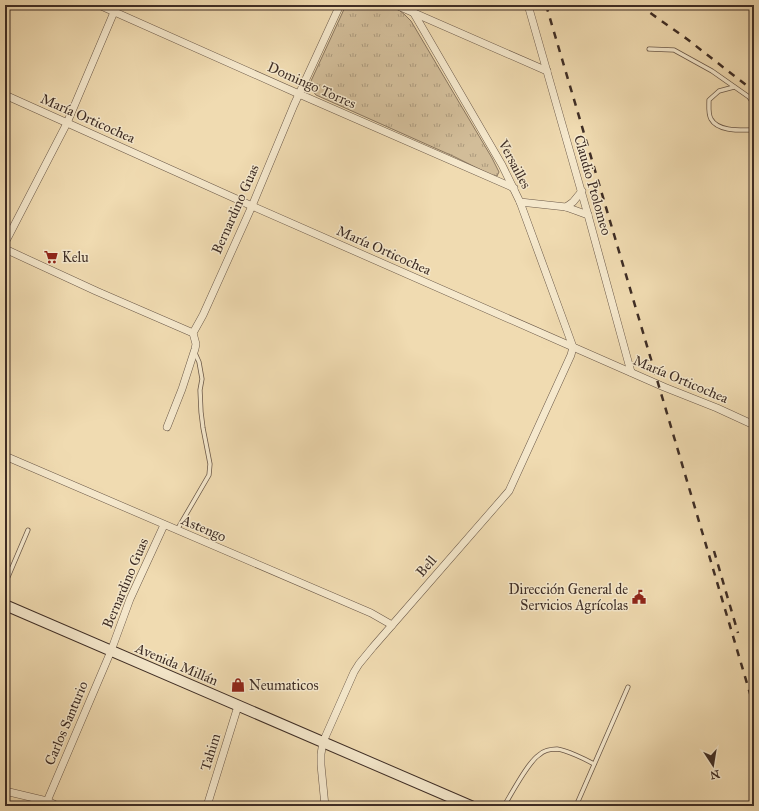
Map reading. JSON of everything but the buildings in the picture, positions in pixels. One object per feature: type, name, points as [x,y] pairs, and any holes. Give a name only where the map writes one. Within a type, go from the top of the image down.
[{"type":"main road","name":"Avenida Millán","points":[[5,605],[471,806]]},
{"type":"street","name":"Domingo Torres","points":[[99,5],[116,8],[299,94],[514,188]]},
{"type":"street","name":"Bernardino Guas","points":[[193,333],[203,315],[252,206],[299,94],[340,5]]},
{"type":"street","points":[[396,5],[547,71]]},
{"type":"street","name":"Versailles","points":[[409,5],[514,188],[573,347]]},
{"type":"street","name":"Claudio Ptolomeo","points":[[528,5],[582,191],[631,372]]},
{"type":"street","points":[[5,243],[67,123],[116,8]]},
{"type":"street","name":"María Orticochea","points":[[5,95],[252,206],[754,425]]},
{"type":"street","points":[[566,207],[574,202],[582,191]]},
{"type":"street","points":[[520,202],[566,207],[588,215]]},
{"type":"street","points":[[5,250],[193,333],[196,344],[194,352],[182,389],[167,427]]},
{"type":"street","name":"Bell","points":[[325,806],[321,754],[324,742],[354,672],[392,625],[509,491],[571,355],[573,347]]},
{"type":"street","name":"Astengo","points":[[5,456],[371,613],[392,625]]},
{"type":"street","name":"Bernardino Guas","points":[[110,651],[130,599],[164,525]]},
{"type":"street","name":"Carlos Santurio","points":[[46,804],[110,651]]},
{"type":"street","name":"Tahim","points":[[207,806],[238,706]]},
{"type":"street","points":[[5,791],[46,804],[58,806]]},
{"type":"lane","points":[[649,49],[674,50],[712,71],[749,97],[754,104]]},
{"type":"lane","points":[[734,87],[719,91],[709,100],[708,110],[711,119],[718,126],[728,129],[754,130]]},
{"type":"lane","points":[[176,530],[208,475],[210,464],[201,412],[200,390],[202,379],[199,362],[194,352]]},
{"type":"lane","points":[[5,584],[28,530]]},
{"type":"lane","points":[[576,806],[628,687]]},
{"type":"lane","points":[[504,806],[529,765],[538,755],[548,750],[557,749],[594,764]]},
{"type":"green space","points":[[346,5],[388,5],[399,10],[411,21],[492,158],[499,172],[497,176],[493,176],[455,157],[316,95],[312,89],[311,81]]},
{"type":"railway","points":[[546,5],[754,707]]},
{"type":"railway","points":[[639,5],[687,39],[746,85],[754,93]]},
{"type":"railway","points":[[714,551],[738,633]]},
{"type":"place","name":"Kelu","points":[[51,257]]},
{"type":"place","name":"Dirección General de Servicios Agrícolas","points":[[639,597]]},
{"type":"place","name":"Neumaticos","points":[[238,685]]}]
